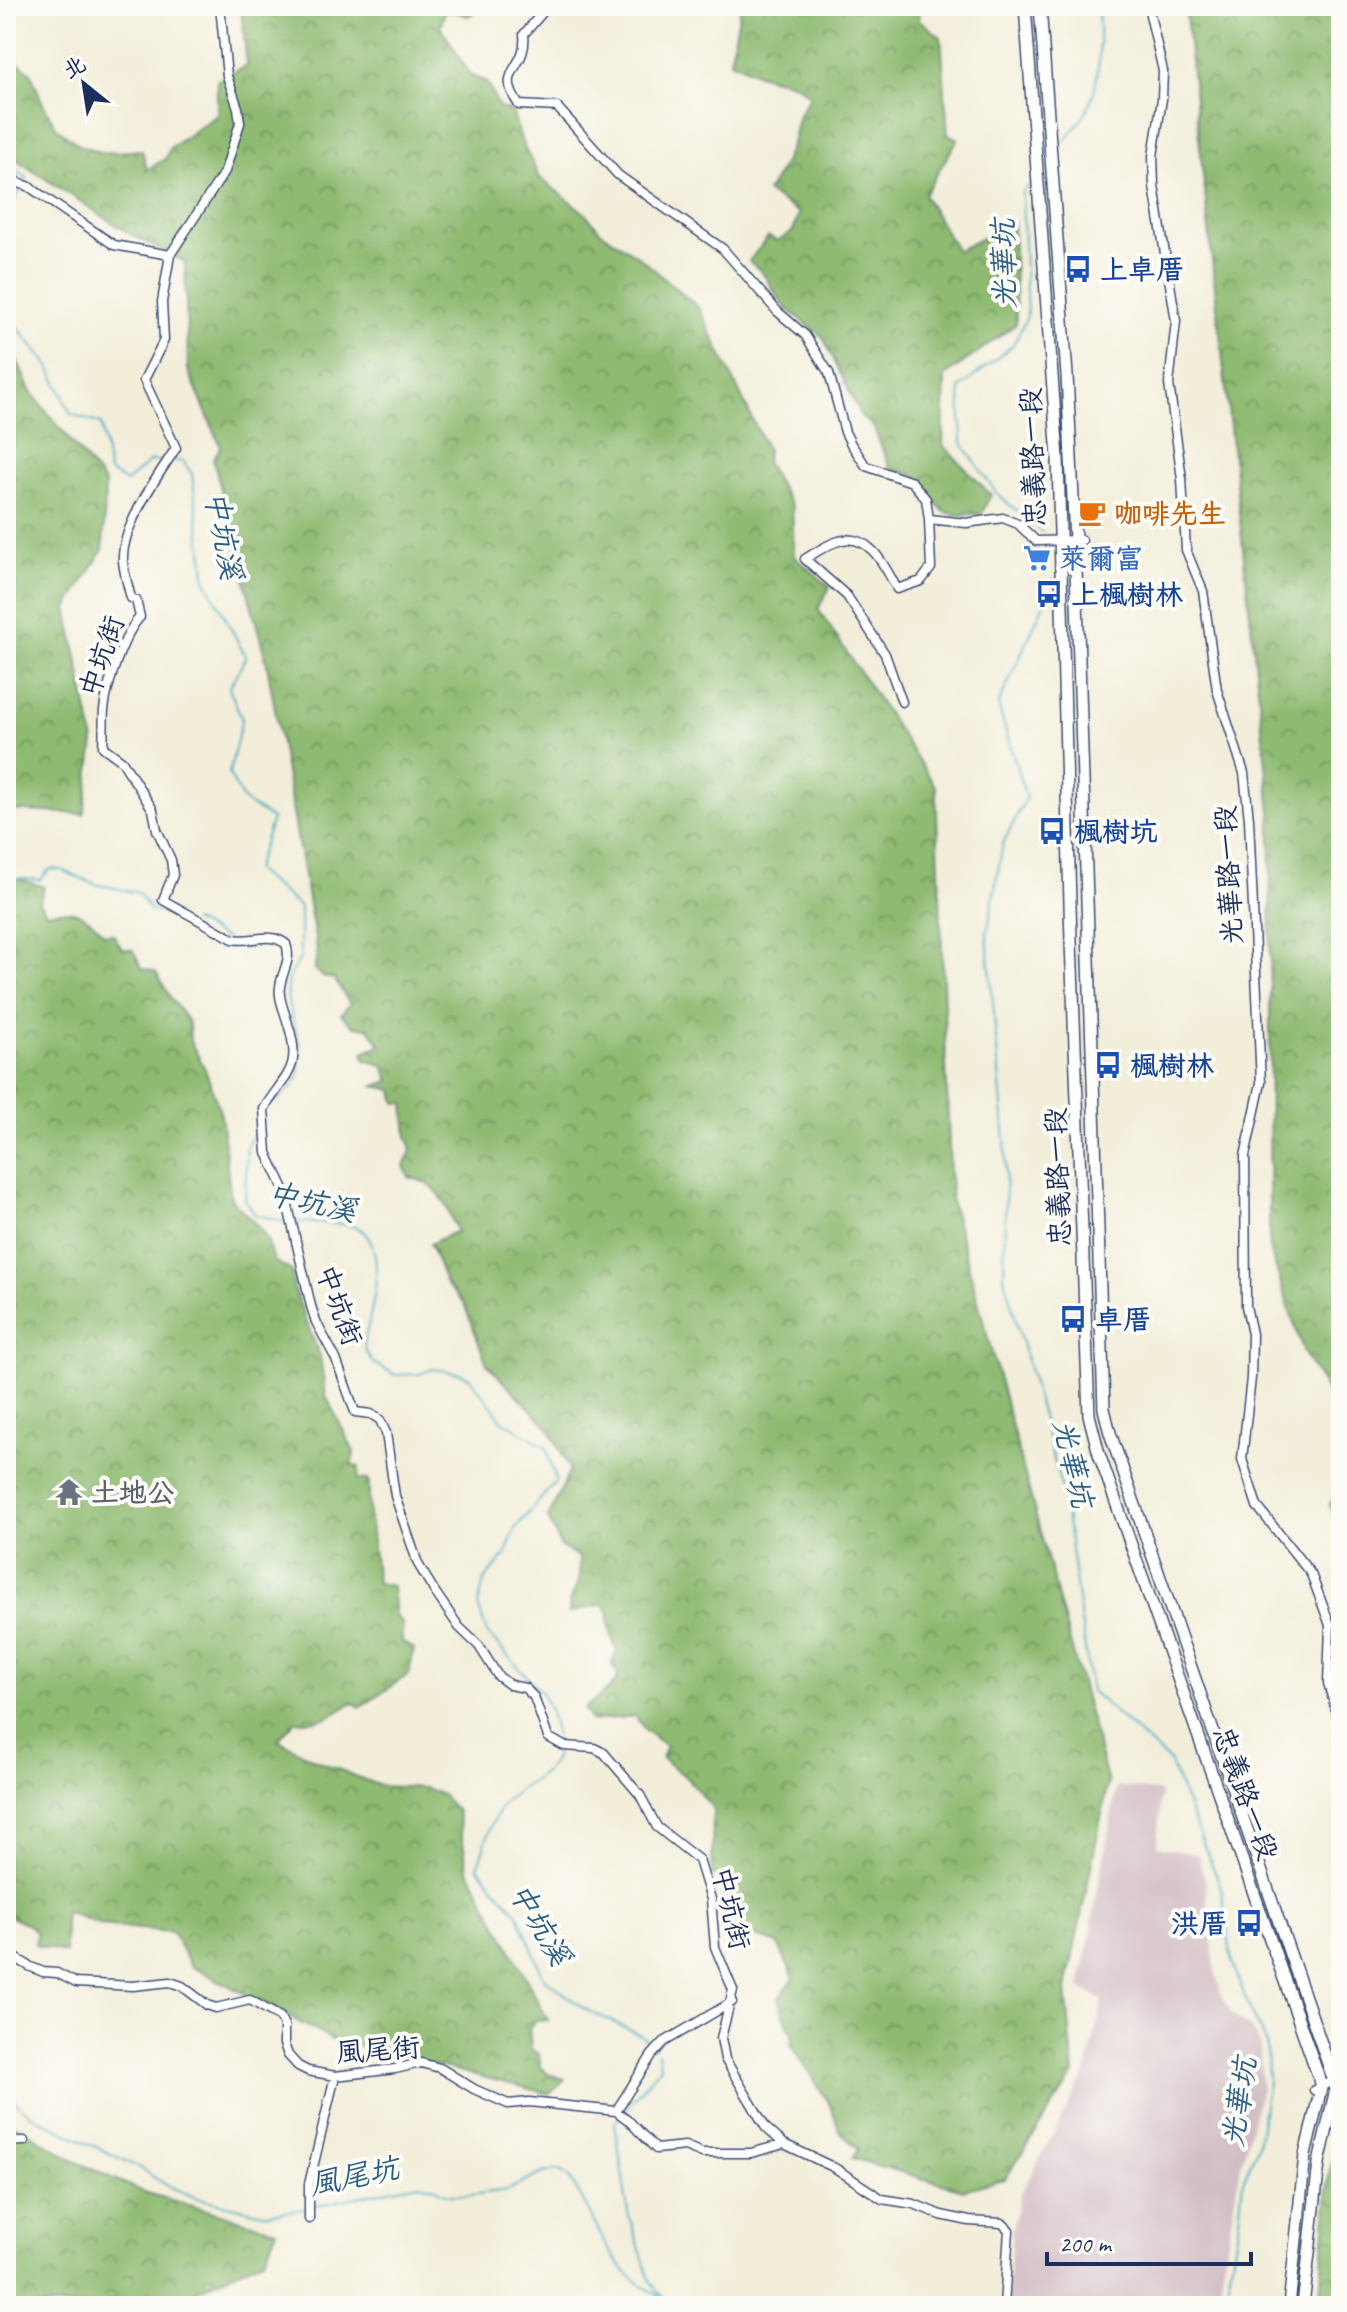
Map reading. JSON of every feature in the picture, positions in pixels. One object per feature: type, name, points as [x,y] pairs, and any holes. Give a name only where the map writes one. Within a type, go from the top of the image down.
[{"type":"main road","name":"忠義路一段","points":[[1025,6],[1039,196],[1038,222],[1058,458],[1063,784],[1089,1415],[1139,1575],[1255,1902],[1312,2052],[1318,2089],[1305,2155],[1289,2306]]},
{"type":"main road","name":"忠義路一段","points":[[1040,6],[1055,193],[1060,220],[1078,540],[1104,1409],[1337,2079],[1319,2163],[1309,2289],[1303,2306]]},
{"type":"main road","points":[[1038,222],[1060,220]]},
{"type":"main road","points":[[1063,784],[1085,784]]},
{"type":"main road","points":[[1072,1047],[1094,1046]]},
{"type":"main road","points":[[1139,1575],[1160,1567]]},
{"type":"main road","points":[[1255,1902],[1275,1894]]},
{"type":"street","name":"中坑街","points":[[220,6],[227,76],[240,123],[225,171],[170,255],[162,302],[164,340],[144,380],[176,448],[143,497],[129,534],[123,559],[131,598],[136,600],[140,617],[131,626],[104,707],[103,747],[122,761],[153,810],[157,830],[171,860],[173,875],[163,900],[233,939],[246,941],[274,937],[286,944],[288,952],[280,987],[293,1044],[293,1061],[286,1080],[264,1113],[267,1153],[284,1189],[316,1322],[336,1359],[355,1412],[371,1414],[380,1420],[386,1433],[395,1496],[418,1564],[447,1613],[479,1646],[498,1676],[510,1685],[525,1688],[534,1697],[548,1737],[564,1746],[594,1748],[604,1753],[640,1795],[657,1827],[699,1860],[711,1899],[715,1947],[733,1990],[721,2038],[725,2059],[766,2128],[784,2144]]},
{"type":"street","points":[[548,6],[524,34],[526,48],[508,78],[508,87],[519,105],[557,107],[618,175],[723,249],[777,311],[805,335],[829,373],[845,432],[866,466],[912,482],[926,499],[931,568],[927,575],[912,585],[897,589],[874,551],[858,542],[841,540],[805,559],[847,596],[885,654],[902,702]]},
{"type":"street","name":"光華路一段","points":[[1148,6],[1163,71],[1153,156],[1154,186],[1176,321],[1169,384],[1182,479],[1186,550],[1203,591],[1217,690],[1244,773],[1249,819],[1261,1083],[1245,1156],[1246,1306],[1252,1334],[1251,1378],[1242,1459],[1257,1506],[1311,1574],[1316,1586],[1330,1625],[1328,1683],[1341,1727]]},
{"type":"street","points":[[6,168],[18,183],[28,186],[114,245],[170,255]]},
{"type":"street","points":[[929,519],[966,523],[1003,518],[1018,524],[1036,541],[1078,540]]},
{"type":"street","name":"風尾街","points":[[6,1952],[29,1966],[43,1972],[57,1973],[76,1983],[133,1986],[170,1982],[182,1986],[216,2008],[250,2000],[280,2017],[284,2025],[285,2050],[294,2063],[308,2071],[335,2076],[421,2063],[440,2068],[474,2089],[508,2104],[529,2102],[616,2111]]},
{"type":"street","points":[[732,2002],[664,2042],[652,2055],[616,2111],[656,2149],[685,2146],[702,2153],[751,2153],[784,2144],[835,2168],[882,2199],[914,2204],[941,2215],[969,2221],[1002,2223],[1009,2230],[1004,2306]]},
{"type":"street","points":[[309,2219],[309,2184],[335,2076]]},
{"type":"street","points":[[1318,2089],[1337,2079]]},
{"type":"street","points":[[6,2142],[24,2141]]},
{"type":"shaded area","points":[[1117,1786],[1161,1792],[1157,1846],[1198,1855],[1205,1880],[1215,1970],[1222,1998],[1233,2015],[1251,2029],[1260,2043],[1261,2088],[1238,2177],[1217,2306],[1007,2306],[1012,2230],[1020,2195],[1085,2075],[1103,2000],[1080,1988]]},
{"type":"green space","points":[[6,6],[11,6],[14,40],[6,45]]},
{"type":"green space","points":[[241,6],[488,6],[468,16],[446,10],[440,26],[471,76],[487,82],[499,108],[512,111],[523,145],[540,178],[586,214],[600,231],[639,257],[699,308],[767,450],[766,462],[792,507],[794,556],[830,587],[818,609],[936,787],[951,1201],[1108,1783],[1066,1989],[1074,2074],[1005,2179],[963,2190],[852,2158],[858,2149],[839,2130],[832,2108],[791,2044],[793,2037],[778,1999],[794,1978],[778,1944],[739,1930],[724,1881],[712,1875],[713,1808],[686,1777],[661,1758],[666,1746],[645,1730],[635,1716],[591,1721],[584,1709],[611,1687],[619,1675],[611,1664],[617,1652],[609,1627],[609,1612],[602,1604],[569,1613],[579,1579],[579,1557],[561,1547],[548,1518],[570,1470],[549,1428],[487,1364],[464,1304],[446,1284],[430,1244],[457,1231],[440,1196],[429,1185],[409,1177],[404,1166],[412,1149],[407,1136],[404,1103],[396,1103],[393,1090],[375,1086],[390,1081],[383,1065],[365,1060],[363,1052],[380,1045],[369,1028],[353,1026],[341,1014],[350,1004],[334,979],[322,977],[315,969],[317,950],[267,664],[213,459],[221,447],[188,370],[185,262],[130,234],[6,153],[6,53],[31,73],[57,128],[79,145],[104,153],[142,150],[147,170],[166,158],[170,148],[217,115],[217,81],[247,65]]},
{"type":"green space","points":[[741,6],[919,6],[919,20],[941,37],[948,134],[958,139],[924,195],[957,251],[1013,222],[1016,324],[945,376],[943,445],[991,495],[981,514],[945,512],[929,497],[916,476],[890,468],[874,428],[861,416],[823,337],[784,306],[762,272],[749,261],[768,237],[778,241],[793,231],[799,213],[767,192],[785,160],[800,113],[810,97],[795,85],[730,61]]},
{"type":"green space","points":[[1185,6],[1341,6],[1341,1414],[1304,1353],[1269,1247],[1271,811]]},
{"type":"green space","points":[[6,333],[30,391],[105,483],[103,550],[67,608],[94,742],[84,814],[6,810]]},
{"type":"green space","points":[[6,875],[44,887],[39,903],[47,913],[64,911],[79,914],[104,934],[113,934],[122,949],[133,950],[142,968],[156,972],[189,1023],[190,1041],[205,1069],[221,1115],[231,1199],[267,1239],[274,1261],[292,1271],[294,1289],[320,1357],[326,1396],[354,1452],[352,1465],[359,1467],[358,1479],[369,1480],[369,1514],[377,1583],[392,1586],[395,1616],[402,1623],[402,1642],[414,1649],[409,1674],[361,1707],[352,1702],[326,1718],[295,1721],[278,1740],[313,1759],[380,1786],[426,1788],[442,1795],[457,1811],[468,1869],[548,2020],[535,2021],[529,2028],[531,2049],[539,2054],[540,2066],[548,2074],[565,2079],[550,2094],[332,2039],[191,1966],[172,1932],[101,1925],[65,1911],[65,1952],[35,1945],[37,1934],[29,1925],[6,1915]]},
{"type":"green space","points":[[1341,1485],[1341,1529],[1329,1506]]},
{"type":"green space","points":[[6,2119],[77,2162],[143,2192],[277,2230],[265,2258],[192,2293],[187,2306],[6,2306]]},
{"type":"green space","points":[[1341,2122],[1341,2306],[1319,2306],[1329,2175]]},
{"type":"waterway","name":"光華坑","points":[[1055,152],[1086,112],[1095,87],[1099,60],[1098,6]]},
{"type":"waterway","name":"中坑溪","points":[[6,162],[27,178],[25,182]]},
{"type":"waterway","name":"光華坑","points":[[1034,179],[1022,193],[1027,317],[1013,345],[960,388],[962,443],[997,494],[1042,532]]},
{"type":"waterway","name":"中坑溪","points":[[6,216],[22,187]]},
{"type":"waterway","name":"中坑溪","points":[[6,274],[16,326],[48,364],[71,414],[101,424],[109,472],[126,482],[150,461],[163,461]]},
{"type":"waterway","name":"中坑溪","points":[[170,461],[183,461],[192,474],[206,581],[246,657],[229,688],[242,719],[229,774],[244,801],[272,819],[255,870],[300,907],[300,959],[287,984],[288,1002],[300,1046],[299,1076],[289,1091],[273,1103]]},
{"type":"waterway","name":"光華坑","points":[[1044,595],[1044,604],[998,705],[1026,798],[1003,843],[987,934],[1006,1153],[1004,1277],[1063,1493],[1091,1691],[1170,1762],[1221,1887],[1232,1962],[1252,2015],[1267,2044],[1268,2081],[1258,2145],[1243,2181],[1224,2306]]},
{"type":"waterway","points":[[6,877],[40,880],[50,869],[61,870],[95,884],[138,893],[151,911],[171,909]]},
{"type":"waterway","points":[[193,921],[226,939]]},
{"type":"waterway","points":[[232,942],[243,948],[274,942],[285,950]]},
{"type":"waterway","name":"中坑溪","points":[[261,1121],[247,1146],[245,1199],[255,1215],[288,1222]]},
{"type":"waterway","name":"中坑溪","points":[[294,1222],[350,1225],[367,1235],[373,1248],[376,1280],[364,1342],[373,1363],[396,1375],[420,1374],[433,1369],[470,1378],[502,1420],[546,1447],[556,1481],[515,1529],[505,1556],[484,1580],[478,1606],[487,1633],[541,1692],[549,1707],[556,1736]]},
{"type":"waterway","name":"中坑溪","points":[[557,1746],[556,1756],[545,1772],[510,1797],[499,1810],[478,1867],[518,1914],[544,1978],[583,2008],[641,2035],[655,2047]]},
{"type":"waterway","name":"中坑溪","points":[[623,2112],[660,2067],[658,2052]]},
{"type":"waterway","name":"風尾坑","points":[[6,2090],[20,2107],[38,2119],[197,2198],[267,2214],[304,2209]]},
{"type":"waterway","name":"中坑溪","points":[[619,2117],[615,2123],[628,2213],[650,2280],[669,2301],[682,2306]]},
{"type":"waterway","name":"風尾坑","points":[[310,2207],[418,2184],[434,2187],[448,2195],[508,2190],[543,2173],[558,2170],[569,2177],[615,2259],[634,2279],[664,2299]]},
{"type":"place","name":"上卓厝","points":[[1078,269]]},
{"type":"place","name":"咖啡先生","points":[[1092,513]]},
{"type":"place","name":"萊爾富","points":[[1037,558]]},
{"type":"place","name":"上楓樹林","points":[[1049,594]]},
{"type":"place","name":"楓樹坑","points":[[1052,831]]},
{"type":"place","name":"楓樹林","points":[[1108,1065]]},
{"type":"place","name":"卓厝","points":[[1073,1319]]},
{"type":"place","name":"土地公","points":[[69,1492]]},
{"type":"place","name":"洪厝","points":[[1249,1923]]}]
